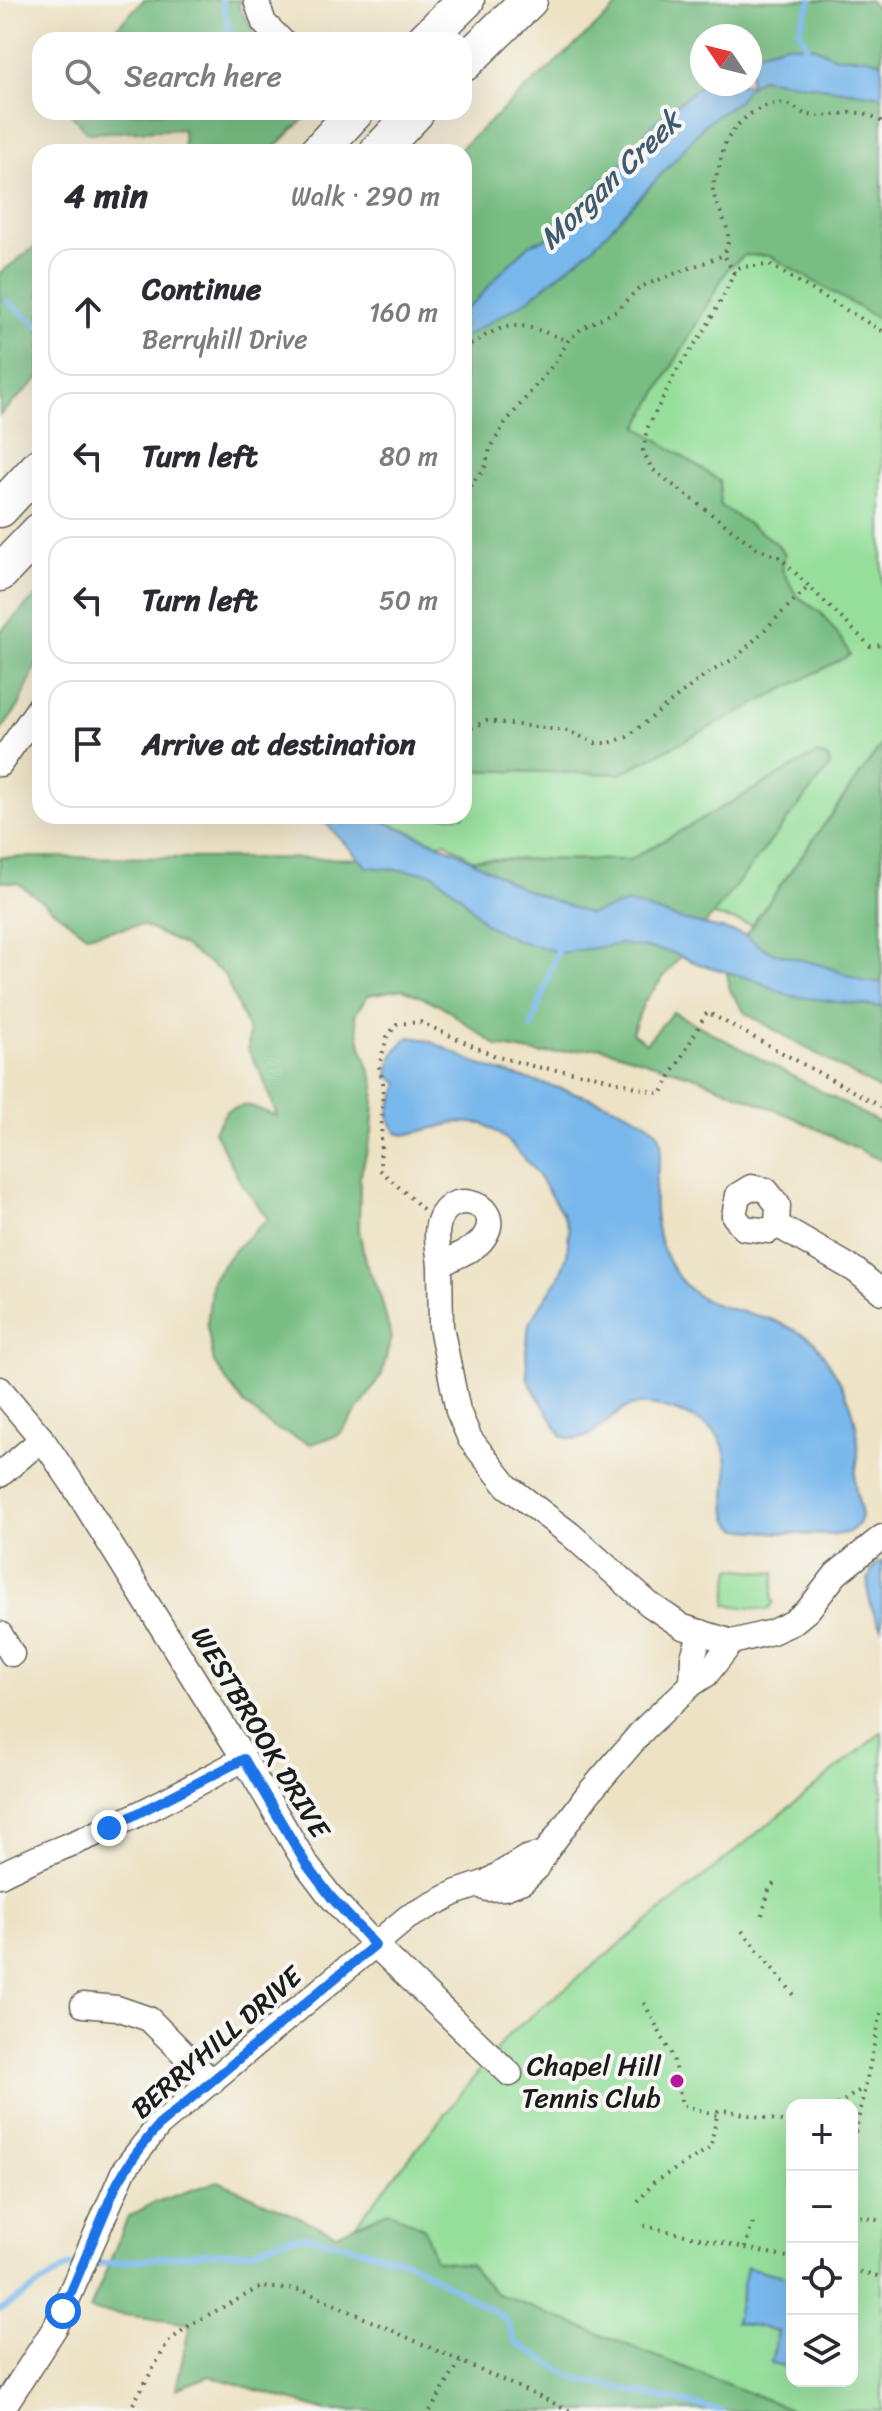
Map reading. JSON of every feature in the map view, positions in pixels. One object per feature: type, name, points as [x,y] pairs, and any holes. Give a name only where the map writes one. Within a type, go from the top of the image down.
[{"type":"highway","points":[[433,32],[466,0]]},
{"type":"highway","points":[[472,55],[529,0]]},
{"type":"highway","points":[[325,144],[348,120]]},
{"type":"highway","points":[[386,144],[408,120]]},
{"type":"highway","points":[[0,542],[16,516],[18,501],[29,518],[0,573]]},
{"type":"street","points":[[256,0],[264,23],[273,32]]},
{"type":"street","points":[[0,764],[32,718]]},
{"type":"street","points":[[440,1266],[453,1256],[471,1250],[487,1233],[488,1220],[482,1208],[473,1201],[462,1201],[451,1206],[437,1232],[444,1340],[458,1411],[470,1439],[507,1486],[570,1534],[649,1604],[683,1627],[732,1642],[772,1632],[792,1623],[808,1610],[836,1574],[882,1537]]},
{"type":"street","points":[[777,1225],[855,1270],[882,1292]]},
{"type":"street","name":"WESTBROOK DRIVE","points":[[0,1389],[42,1439],[244,1759],[306,1864],[375,1945],[510,2074]]},
{"type":"street","points":[[0,1475],[42,1439]]},
{"type":"street","points":[[692,1684],[693,1657],[701,1632]]},
{"type":"street","name":"BERRYHILL DRIVE","points":[[7,2409],[63,2311],[124,2170],[148,2138],[408,1917],[457,1892],[504,1888],[523,1881],[537,1868],[588,1794],[644,1729],[692,1684],[706,1675],[732,1642]]},
{"type":"street","points":[[0,1875],[29,1859],[160,1804],[244,1759]]},
{"type":"street","points":[[83,2005],[117,2008],[149,2019],[212,2082]]},
{"type":"path","points":[[734,273],[724,255],[730,237],[713,193],[713,181],[723,148],[738,124],[759,108],[775,105],[789,105],[804,114],[828,117],[853,111],[876,117],[882,122]]},
{"type":"path","points":[[472,483],[484,470],[490,449],[505,423],[557,360],[568,341],[581,329],[617,310],[640,287],[724,255]]},
{"type":"path","points":[[882,331],[770,265],[740,267],[707,326],[670,382],[647,429],[643,451],[652,469],[755,547],[779,557],[870,646],[882,645]]},
{"type":"path","points":[[472,345],[510,324],[526,325],[568,341]]},
{"type":"path","points":[[472,728],[487,721],[568,731],[595,743],[609,743],[627,737],[705,675],[737,657],[809,587]]},
{"type":"path","points":[[440,1223],[380,1170],[383,1083],[379,1066],[387,1037],[397,1024],[420,1022],[495,1056],[536,1067],[593,1075],[661,1094],[707,1012],[882,1107]]},
{"type":"path","points":[[762,1915],[769,1890],[775,1882]]},
{"type":"path","points":[[742,1931],[795,1996]]},
{"type":"path","points":[[644,2003],[673,2057],[682,2105],[717,2115]]},
{"type":"path","points":[[858,2118],[882,2008]]},
{"type":"path","points":[[847,2099],[864,2088]]},
{"type":"path","points":[[638,2202],[654,2182],[710,2148],[718,2111],[786,2122]]},
{"type":"path","points":[[858,2216],[882,2221]]},
{"type":"path","points":[[745,2248],[753,2222]]},
{"type":"path","points":[[644,2226],[786,2257]]},
{"type":"path","points":[[858,2271],[882,2277]]},
{"type":"path","points":[[129,2411],[168,2342],[191,2324],[261,2287],[302,2290],[571,2411]]},
{"type":"path","points":[[430,2411],[460,2362]]},
{"type":"green space","points":[[144,0],[240,0],[239,8],[255,32],[112,32]]},
{"type":"green space","points":[[625,0],[869,0],[882,15],[882,321],[770,256],[745,255],[728,268],[638,427],[720,481],[720,505],[776,543],[785,554],[782,569],[796,595],[821,613],[850,655],[620,774],[472,770],[472,144],[465,144]]},
{"type":"green space","points":[[76,120],[303,120],[278,144],[184,144],[183,129],[88,133]]},
{"type":"green space","points":[[32,249],[32,385],[0,415],[0,273]]},
{"type":"green space","points":[[745,255],[770,256],[882,321],[882,744],[752,925],[712,915],[830,766],[817,754],[629,860],[472,859],[446,842],[437,843],[391,824],[472,824],[472,770],[620,774],[844,643],[821,613],[796,595],[782,569],[776,543],[720,505],[659,440],[637,428],[728,268]]},
{"type":"green space","points":[[32,600],[32,676],[19,706],[0,732],[0,632]]},
{"type":"green space","points":[[882,744],[882,1091],[745,1013],[730,990],[725,963]]},
{"type":"green space","points":[[817,754],[828,758],[830,766],[644,1002],[632,1033],[646,1043],[673,1012],[882,1124],[882,1161],[795,1118],[699,1078],[600,1047],[542,1054],[497,1046],[442,1006],[403,989],[368,995],[355,1015],[361,1046],[375,1085],[372,1132],[360,1177],[359,1229],[365,1261],[381,1298],[391,1337],[382,1374],[339,1435],[311,1444],[273,1428],[244,1404],[214,1363],[207,1326],[212,1280],[235,1249],[268,1219],[241,1183],[214,1131],[227,1110],[247,1105],[277,1116],[260,1071],[248,1050],[249,1032],[224,974],[181,944],[142,925],[86,935],[18,883],[0,881],[0,857],[629,860]]},
{"type":"green space","points":[[731,1568],[775,1573],[774,1602],[767,1610],[726,1605]]},
{"type":"green space","name":"Chapel Hill Tennis Club","points":[[882,1732],[882,2411],[795,2411],[347,2235],[509,2034]]},
{"type":"green space","points":[[218,2181],[336,2234],[388,2211],[424,2228],[435,2260],[470,2264],[495,2293],[795,2411],[327,2411],[210,2376],[176,2389],[190,2324],[90,2310],[128,2217],[153,2203]]},
{"type":"water","points":[[786,44],[813,46],[835,57],[863,57],[882,62],[882,96],[762,78],[762,51]]},
{"type":"water","name":"Morgan Creek","points":[[690,94],[741,96],[705,124],[592,248],[525,302],[472,332],[472,304],[532,243],[554,236],[582,200],[619,167],[653,124]]},
{"type":"water","points":[[327,824],[390,824],[455,851],[521,888],[589,914],[629,903],[742,934],[768,951],[824,966],[866,982],[882,982],[882,1007],[790,996],[755,980],[699,964],[671,952],[621,944],[561,953],[516,940],[485,924],[462,897],[432,873],[367,867]]},
{"type":"water","points":[[410,1037],[438,1045],[483,1066],[608,1104],[651,1126],[661,1142],[655,1193],[656,1222],[663,1250],[677,1275],[705,1300],[770,1319],[808,1337],[814,1341],[839,1380],[852,1407],[858,1437],[855,1479],[861,1516],[856,1527],[842,1534],[816,1535],[745,1530],[733,1525],[726,1502],[726,1453],[720,1438],[707,1426],[679,1412],[634,1405],[588,1436],[572,1439],[562,1436],[528,1380],[526,1352],[529,1323],[558,1279],[567,1256],[569,1229],[533,1168],[506,1139],[484,1124],[459,1122],[405,1135],[397,1133],[389,1113],[399,1083],[388,1076],[394,1054]]},
{"type":"water","points":[[882,1561],[882,1628],[870,1602],[868,1583],[875,1567]]},
{"type":"water","points":[[747,2267],[786,2277],[786,2367],[771,2363],[778,2331],[735,2322]]},
{"type":"waterway","points":[[222,0],[229,32]]},
{"type":"waterway","points":[[809,52],[799,29],[811,0]]},
{"type":"waterway","points":[[7,301],[32,320]]},
{"type":"waterway","points":[[531,1028],[560,944]]},
{"type":"waterway","points":[[91,2265],[202,2253],[247,2252],[287,2238],[308,2236],[408,2261],[506,2319],[515,2342],[574,2378],[721,2411]]},
{"type":"waterway","points":[[0,2310],[68,2267],[76,2266]]},
{"type":"place","name":"Chapel Hill Tennis Club","points":[[677,2081]]},
{"type":"route","points":[[63,2311],[124,2170],[159,2125],[375,1945],[306,1864],[244,1759],[109,1828]]}]
